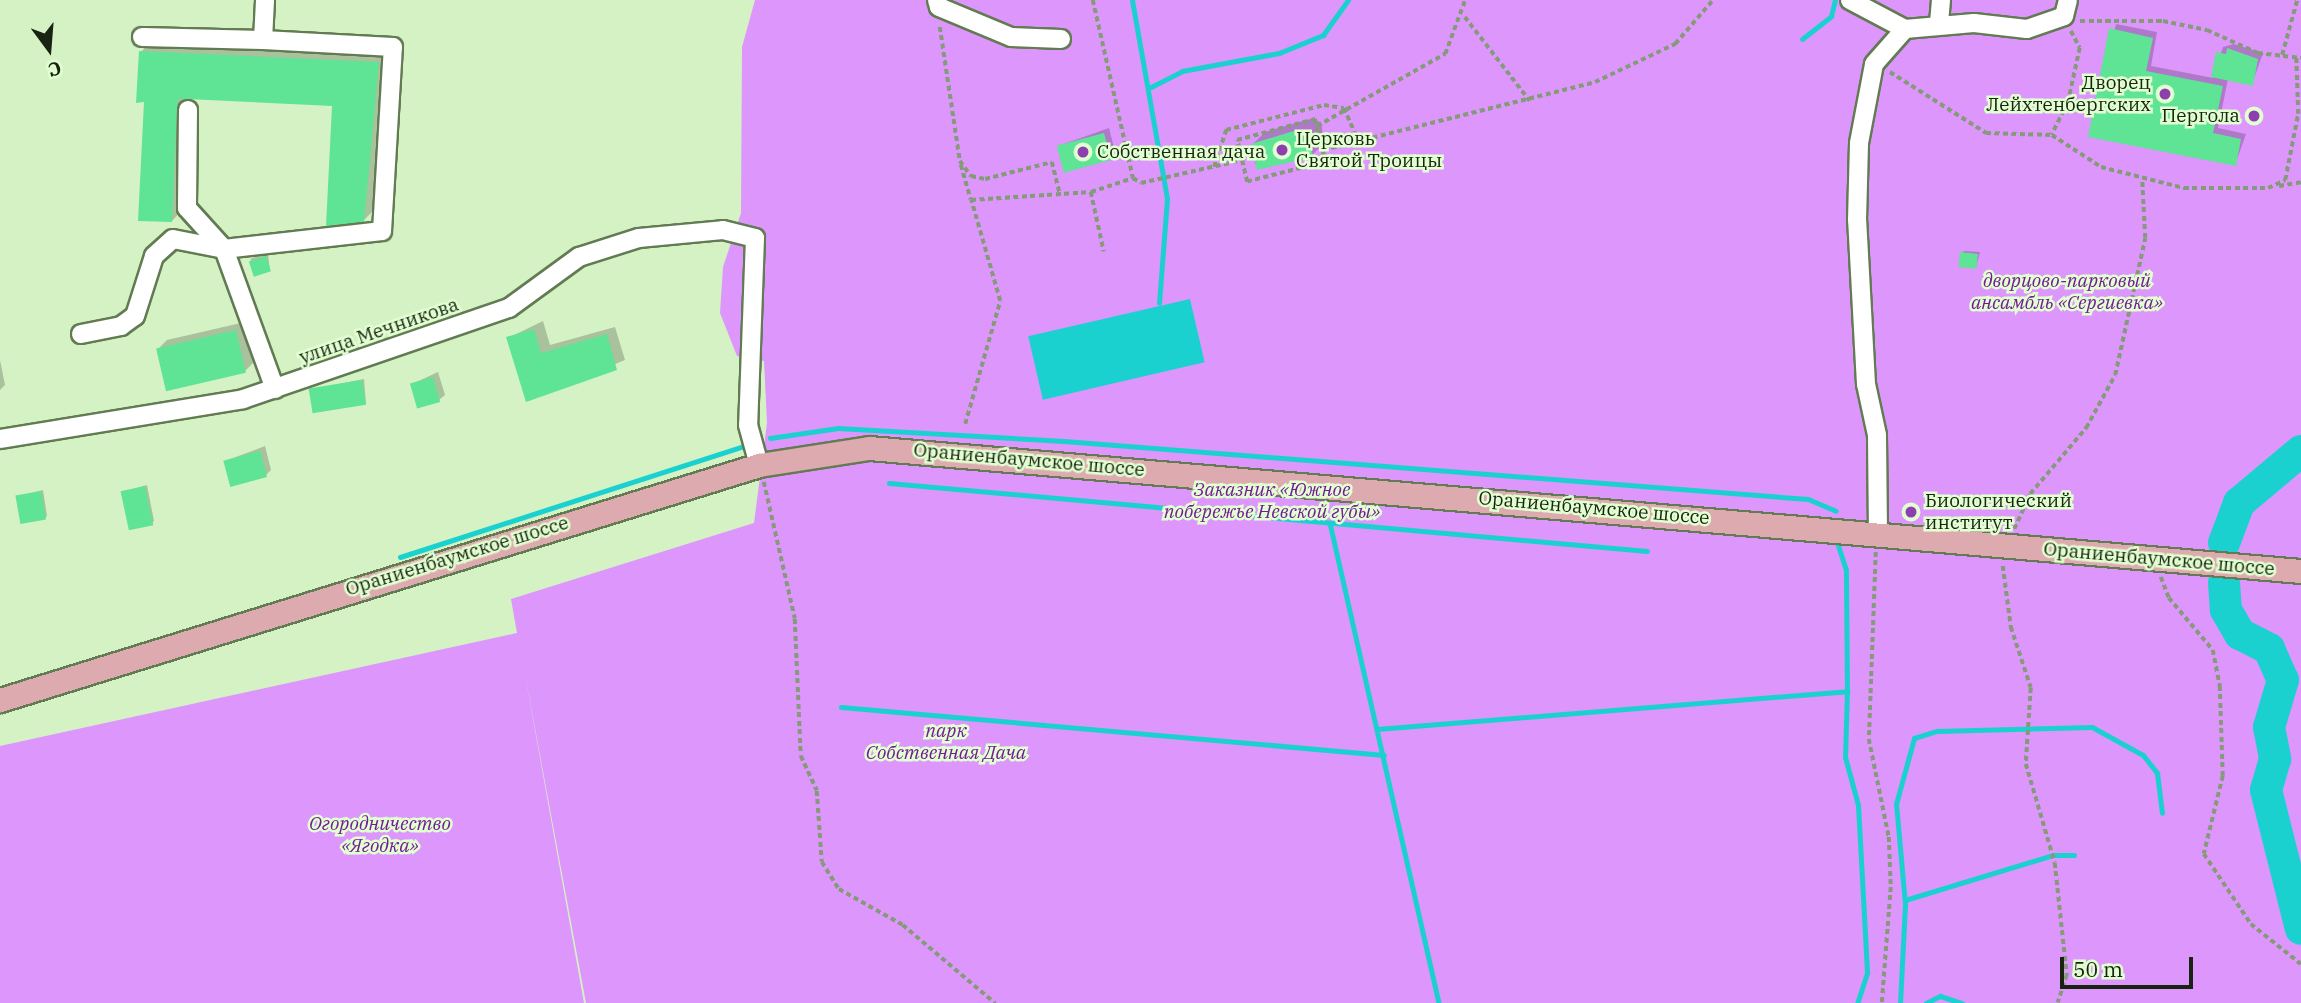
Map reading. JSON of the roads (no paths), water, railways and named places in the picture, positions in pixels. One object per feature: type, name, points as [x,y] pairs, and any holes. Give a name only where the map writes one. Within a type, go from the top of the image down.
[{"type":"main road","name":"Ораниенбаумское шоссе","points":[[0,700],[759,465],[869,447],[2301,571]]},
{"type":"street","points":[[263,40],[265,0]]},
{"type":"street","points":[[1850,0],[1905,29],[1939,23],[2027,29],[2066,8]]},
{"type":"street","points":[[1939,23],[1941,0]]},
{"type":"street","points":[[938,4],[1011,37],[1061,39]]},
{"type":"street","points":[[1878,533],[1877,435],[1866,384],[1857,220],[1859,143],[1877,61],[1905,29]]},
{"type":"street","points":[[81,334],[121,326],[135,316],[154,256],[173,239],[224,249],[382,231],[393,47],[142,37]]},
{"type":"street","points":[[188,110],[187,208],[224,249],[275,389]]},
{"type":"street","name":"улица Мечникова","points":[[0,439],[275,389],[509,308],[579,257],[693,229],[755,238],[748,425],[759,465]]},
{"type":"water","points":[[1190,299],[1205,362],[1043,400],[1028,336]]},
{"type":"waterway","points":[[1132,0],[1167,199],[1159,303]]},
{"type":"waterway","points":[[1151,87],[1182,71],[1279,53],[1323,35],[1348,0]]},
{"type":"waterway","points":[[1802,39],[1831,16],[1835,0]]},
{"type":"waterway","points":[[770,438],[838,428],[1064,441],[1808,499],[1836,511]]},
{"type":"waterway","points":[[400,557],[743,446]]},
{"type":"waterway","points":[[2224,543],[2239,503],[2301,451]]},
{"type":"waterway","points":[[889,483],[1647,551]]},
{"type":"waterway","points":[[1330,525],[1439,1003]]},
{"type":"waterway","points":[[1377,729],[1847,691],[1846,570],[1837,542]]},
{"type":"waterway","points":[[2224,583],[2226,610],[2240,634],[2269,649],[2283,680],[2269,727],[2275,759],[2266,790],[2301,929]]},
{"type":"waterway","points":[[1847,691],[1845,757],[1858,805],[1867,973],[1857,1003]]},
{"type":"waterway","points":[[841,707],[1384,755]]},
{"type":"waterway","points":[[1900,1003],[1905,904],[1896,804],[1914,738],[1937,731],[2092,727],[2143,755],[2157,773],[2162,813]]},
{"type":"waterway","points":[[1905,900],[2053,855],[2074,855]]},
{"type":"waterway","points":[[1926,1003],[1940,996],[1962,1003]]},
{"type":"place","name":"Дворец Лейхтенбергских","points":[[2165,94]]},
{"type":"place","name":"Пергола","points":[[2254,116]]},
{"type":"place","name":"Церковь Святой Троицы","points":[[1282,150]]},
{"type":"place","name":"Собственная дача","points":[[1083,152]]},
{"type":"place","name":"Биологический институт","points":[[1911,512]]},
{"type":"park label","name":"дворцово-парковый ансамбль «Сергиевка»","points":[[2067,292]]},
{"type":"park label","name":"Заказник «Южное побережье Невской губы»","points":[[1272,501]]},
{"type":"park label","name":"парк Собственная Дача","points":[[946,742]]},
{"type":"park label","name":"Огородничество «Ягодка»","points":[[380,835]]}]
